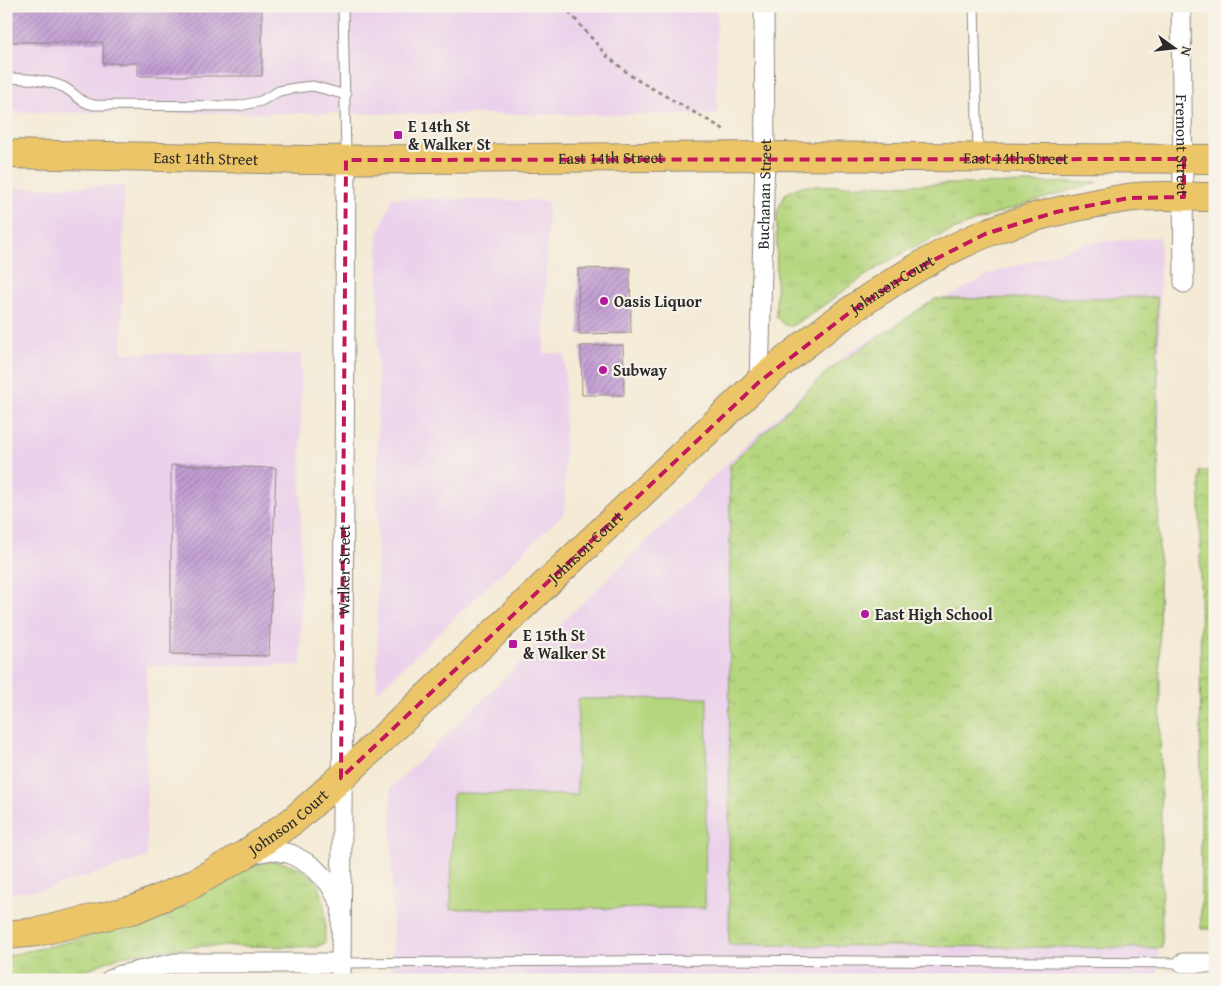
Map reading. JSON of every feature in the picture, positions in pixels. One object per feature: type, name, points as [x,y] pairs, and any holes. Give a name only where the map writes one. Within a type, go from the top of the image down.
[{"type":"main road","name":"East 14th Street","points":[[6,154],[346,160],[765,156],[1215,159]]},
{"type":"main road","name":"Johnson Court","points":[[6,935],[37,932],[135,910],[191,885],[244,855],[294,820],[341,778],[758,382],[792,353],[916,269],[985,234],[1056,212],[1129,198],[1184,197]]},
{"type":"main road","points":[[1184,197],[1215,197]]},
{"type":"street","name":"Buchanan Street","points":[[758,382],[765,156],[764,6]]},
{"type":"street","name":"Fremont Street","points":[[1181,6],[1184,283]]},
{"type":"street","name":"Walker Street","points":[[341,971],[346,160]]},
{"type":"street","points":[[244,855],[272,850],[291,854],[312,866],[330,883],[341,906]]},
{"type":"street","points":[[110,980],[175,963],[341,971]]},
{"type":"street","points":[[1183,963],[1215,963]]},
{"type":"lane","points":[[343,6],[346,160]]},
{"type":"lane","points":[[974,6],[978,158]]},
{"type":"lane","points":[[6,78],[51,82],[64,87],[85,104],[94,105],[238,106],[261,101],[279,91],[313,86],[346,95]]},
{"type":"lane","points":[[341,971],[724,960],[1183,963]]},
{"type":"path","points":[[564,6],[606,56],[634,78],[725,130]]},
{"type":"highlighted area","points":[[1184,159],[1184,197],[1129,198],[1056,212],[985,234],[916,269],[849,313],[759,382],[341,778],[346,160]]},
{"type":"shaded area","points":[[6,6],[717,6],[717,115],[6,112]]},
{"type":"shaded area","points":[[124,186],[122,353],[301,354],[301,665],[146,666],[147,857],[47,889],[6,893],[6,188]]},
{"type":"shaded area","points":[[392,198],[548,201],[544,353],[565,354],[565,512],[377,692],[378,235]]},
{"type":"shaded area","name":"East High School","points":[[1160,237],[1158,980],[393,980],[391,788],[752,439],[851,350],[991,274],[1087,243]]},
{"type":"green space","points":[[1098,182],[989,216],[936,237],[885,263],[790,327],[783,324],[776,317],[777,212],[785,194],[801,186]]},
{"type":"green space","name":"East High School","points":[[1157,297],[1162,948],[729,945],[730,465],[829,370],[935,299]]},
{"type":"green space","points":[[1200,471],[1215,471],[1215,929],[1201,929]]},
{"type":"green space","points":[[707,698],[705,908],[451,909],[453,793],[577,795],[578,699]]},
{"type":"green space","points":[[272,861],[303,870],[313,878],[319,887],[323,898],[325,943],[316,947],[205,946],[152,951],[121,956],[93,967],[71,980],[6,980],[6,956],[72,941],[136,922],[252,865]]},
{"type":"building","points":[[6,6],[262,6],[262,76],[138,76],[138,63],[103,63],[103,42],[6,42]]},
{"type":"building","name":"Oasis Liquor","points":[[630,268],[631,333],[579,334],[578,269]]},
{"type":"building","name":"Subway","points":[[623,345],[624,395],[582,395],[581,346]]},
{"type":"building","points":[[171,465],[276,468],[269,656],[171,654]]},
{"type":"place","name":"E 14th St & Walker St","points":[[398,135]]},
{"type":"place","name":"Oasis Liquor","points":[[604,301]]},
{"type":"place","name":"Subway","points":[[603,370]]},
{"type":"place","name":"East High School","points":[[865,614]]},
{"type":"place","name":"E 15th St & Walker St","points":[[513,644]]}]
